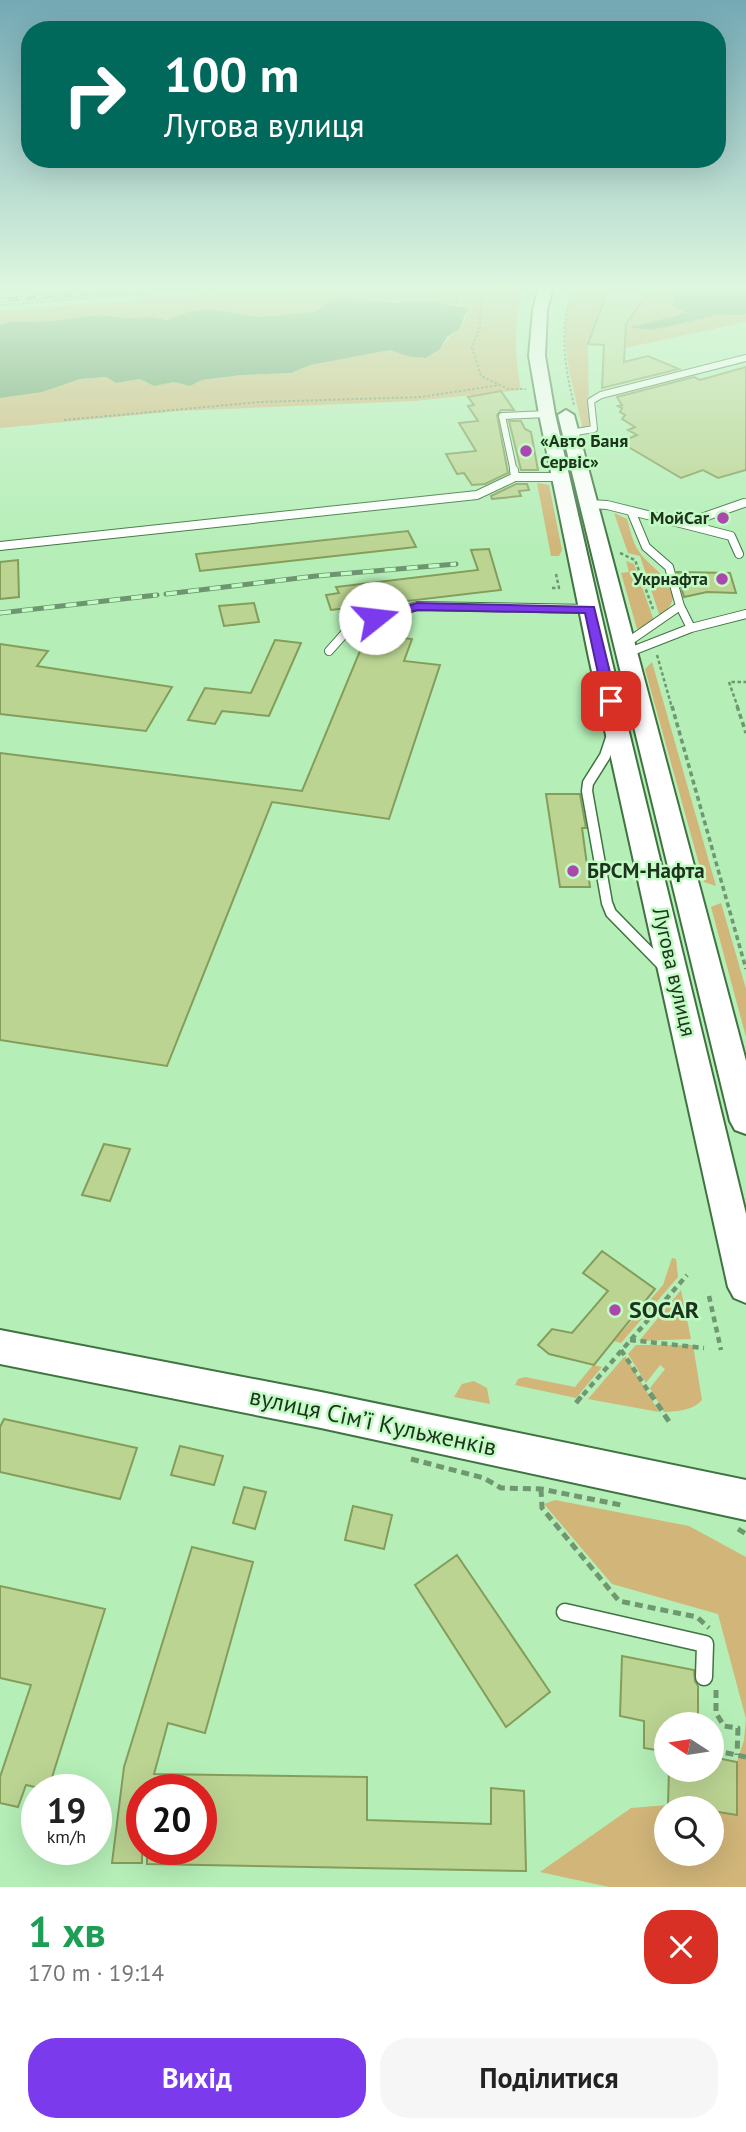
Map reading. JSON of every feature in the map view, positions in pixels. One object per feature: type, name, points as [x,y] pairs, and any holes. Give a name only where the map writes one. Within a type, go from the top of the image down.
[{"type":"main road","name":"Лугова вулиця","points":[[540,375],[560,477],[746,1287]]},
{"type":"main road","name":"Лугова вулиця","points":[[560,375],[570,433],[746,1121]]},
{"type":"main road","name":"вулиця Сімʼї Кульженків","points":[[0,1347],[321,1410],[746,1500]]},
{"type":"lane","points":[[570,433],[594,429],[591,401],[681,375]]},
{"type":"lane","points":[[515,477],[502,416],[547,414]]},
{"type":"lane","points":[[0,546],[477,495],[515,477],[560,477]]},
{"type":"lane","points":[[684,524],[744,503]]},
{"type":"lane","points":[[589,504],[631,511],[731,536],[739,554]]},
{"type":"lane","points":[[631,511],[646,547],[669,567],[680,606],[691,628]]},
{"type":"lane","points":[[329,651],[353,624],[417,606],[590,609]]},
{"type":"lane","points":[[626,649],[680,606]]},
{"type":"lane","points":[[626,649],[746,614]]},
{"type":"lane","points":[[616,723],[605,756],[591,776],[587,791],[607,903],[617,921],[645,944],[677,982]]},
{"type":"lane","points":[[565,1612],[705,1644],[710,1677]]},
{"type":"path","points":[[481,375],[508,389],[526,389]]},
{"type":"path","points":[[65,419],[285,400],[401,398],[500,385]]},
{"type":"path","points":[[508,389],[511,396]]},
{"type":"path","points":[[620,553],[635,560],[658,623]]},
{"type":"path","points":[[552,588],[559,588],[556,574]]},
{"type":"path","points":[[664,640],[656,657],[746,969]]},
{"type":"path","points":[[746,682],[729,682],[746,733]]},
{"type":"path","points":[[576,1403],[687,1275]]},
{"type":"path","points":[[709,1296],[721,1350]]},
{"type":"path","points":[[630,1340],[704,1348]]},
{"type":"path","points":[[621,1350],[670,1423]]},
{"type":"path","points":[[541,1489],[542,1508],[619,1601],[697,1617],[707,1624],[714,1634]]},
{"type":"path","points":[[710,1677],[716,1713],[724,1726],[738,1728],[737,1755]]},
{"type":"path","points":[[724,1752],[746,1757]]},
{"type":"shaded area","points":[[0,375],[241,375],[202,380],[190,386],[174,382],[154,386],[140,379],[116,383],[106,377],[80,379],[42,392],[0,398]]},
{"type":"shaded area","points":[[241,375],[519,375],[521,390],[414,401],[178,411],[0,428],[0,398],[33,393],[80,379],[109,377],[116,383],[140,379],[154,386],[174,382],[190,386],[202,380]]},
{"type":"shaded area","points":[[588,375],[589,430],[583,430],[570,376]]},
{"type":"shaded area","points":[[537,483],[549,485],[562,550],[559,556],[551,556]]},
{"type":"shaded area","points":[[614,513],[627,519],[638,550],[672,589],[673,597],[660,617],[640,556],[628,553]]},
{"type":"shaded area","points":[[626,561],[634,564],[654,621],[637,629],[621,573],[629,572]]},
{"type":"shaded area","points":[[652,662],[716,886],[704,882],[645,669]]},
{"type":"shaded area","points":[[721,903],[746,989],[746,1037],[711,907]]},
{"type":"shaded area","points":[[672,1258],[676,1259],[678,1277],[621,1343],[614,1341],[663,1285]]},
{"type":"shaded area","points":[[681,1290],[691,1339],[639,1341]]},
{"type":"shaded area","points":[[636,1345],[693,1345],[702,1400],[680,1411],[664,1412],[650,1388],[665,1369],[660,1365],[646,1383],[628,1354]]},
{"type":"shaded area","points":[[626,1357],[659,1412],[588,1399]]},
{"type":"shaded area","points":[[593,1365],[602,1367],[576,1398],[515,1385],[518,1379],[525,1377],[575,1387]]},
{"type":"shaded area","points":[[474,1381],[487,1388],[490,1404],[454,1397],[462,1384]]},
{"type":"shaded area","points":[[555,1500],[689,1526],[746,1557],[746,1719],[718,1614],[612,1584],[544,1504]]},
{"type":"shaded area","points":[[746,1719],[746,1887],[609,1887],[540,1872],[631,1808],[654,1806],[654,1866],[724,1866],[724,1813],[737,1815],[737,1762],[744,1740]]},
{"type":"building","points":[[603,375],[654,375],[602,388]]},
{"type":"building","points":[[717,375],[746,375],[746,470],[718,478],[703,470],[681,478],[620,442],[637,435],[628,430],[635,427],[622,419],[625,415],[620,412],[622,408],[618,406],[622,405],[617,397],[694,377],[700,380]]},
{"type":"building","points":[[501,391],[514,410],[501,410],[497,415],[508,473],[485,484],[472,485],[464,473],[457,474],[446,454],[476,451],[459,423],[478,421],[468,406],[474,405],[468,397]]},
{"type":"building","name":"«Авто Баня Сервіс»","points":[[509,421],[521,421],[525,429],[531,432],[538,470],[521,470]]},
{"type":"building","points":[[516,484],[527,484],[529,490],[519,491],[521,496],[492,499],[491,496]]},
{"type":"building","points":[[408,531],[416,547],[200,571],[196,554]]},
{"type":"building","points":[[489,549],[501,590],[331,610],[326,595],[339,593],[336,587],[478,570],[471,550]]},
{"type":"building","points":[[18,560],[19,597],[0,599],[0,562]]},
{"type":"building","points":[[677,572],[730,573],[736,593],[707,592],[684,597]]},
{"type":"building","points":[[254,603],[259,622],[224,626],[219,606]]},
{"type":"building","points":[[367,634],[412,639],[404,661],[440,665],[389,819],[272,802],[167,1066],[0,1040],[0,753],[302,791]]},
{"type":"building","points":[[275,640],[301,643],[269,716],[222,711],[215,724],[188,720],[205,688],[251,693]]},
{"type":"building","points":[[0,644],[48,651],[37,666],[172,687],[146,731],[0,714]]},
{"type":"building","points":[[546,794],[580,794],[586,828],[582,828],[590,887],[560,887]]},
{"type":"building","points":[[104,1144],[130,1149],[110,1201],[82,1195]]},
{"type":"building","name":"SOCAR","points":[[602,1251],[655,1289],[594,1365],[549,1354],[538,1345],[552,1329],[572,1333],[608,1291],[583,1273]]},
{"type":"building","points":[[4,1419],[137,1448],[120,1499],[0,1472],[0,1427]]},
{"type":"building","points":[[180,1446],[223,1456],[214,1485],[171,1475]]},
{"type":"building","points":[[244,1487],[266,1492],[255,1529],[233,1523]]},
{"type":"building","points":[[353,1506],[392,1515],[384,1549],[345,1540]]},
{"type":"building","points":[[192,1547],[253,1562],[205,1733],[168,1723],[154,1774],[126,1774],[126,1863],[112,1863],[124,1767]]},
{"type":"building","points":[[457,1555],[550,1692],[506,1727],[415,1585]]},
{"type":"building","points":[[0,1586],[105,1609],[53,1774],[21,1774],[21,1799],[18,1807],[0,1803],[0,1777],[31,1685],[0,1678]]},
{"type":"building","points":[[622,1656],[694,1670],[698,1686],[698,1712],[654,1712],[654,1750],[644,1748],[644,1721],[620,1716]]},
{"type":"building","points":[[724,1759],[737,1762],[737,1815],[724,1813],[724,1796],[668,1796],[669,1782],[724,1782]]},
{"type":"building","points":[[217,1775],[367,1777],[367,1820],[491,1824],[491,1788],[524,1791],[526,1871],[201,1865],[217,1865]]},
{"type":"railway","points":[[166,594],[316,576],[456,564]]},
{"type":"railway","points":[[0,613],[157,595]]},
{"type":"place","name":"«Авто Баня Сервіс»","points":[[526,451]]},
{"type":"place","name":"МойCar","points":[[723,518]]},
{"type":"place","name":"Укрнафта","points":[[722,579]]},
{"type":"place","name":"БРСМ-Нафта","points":[[573,871]]},
{"type":"place","name":"SOCAR","points":[[615,1310]]},
{"type":"route","points":[[375,618],[417,606],[590,609],[611,701]]}]
